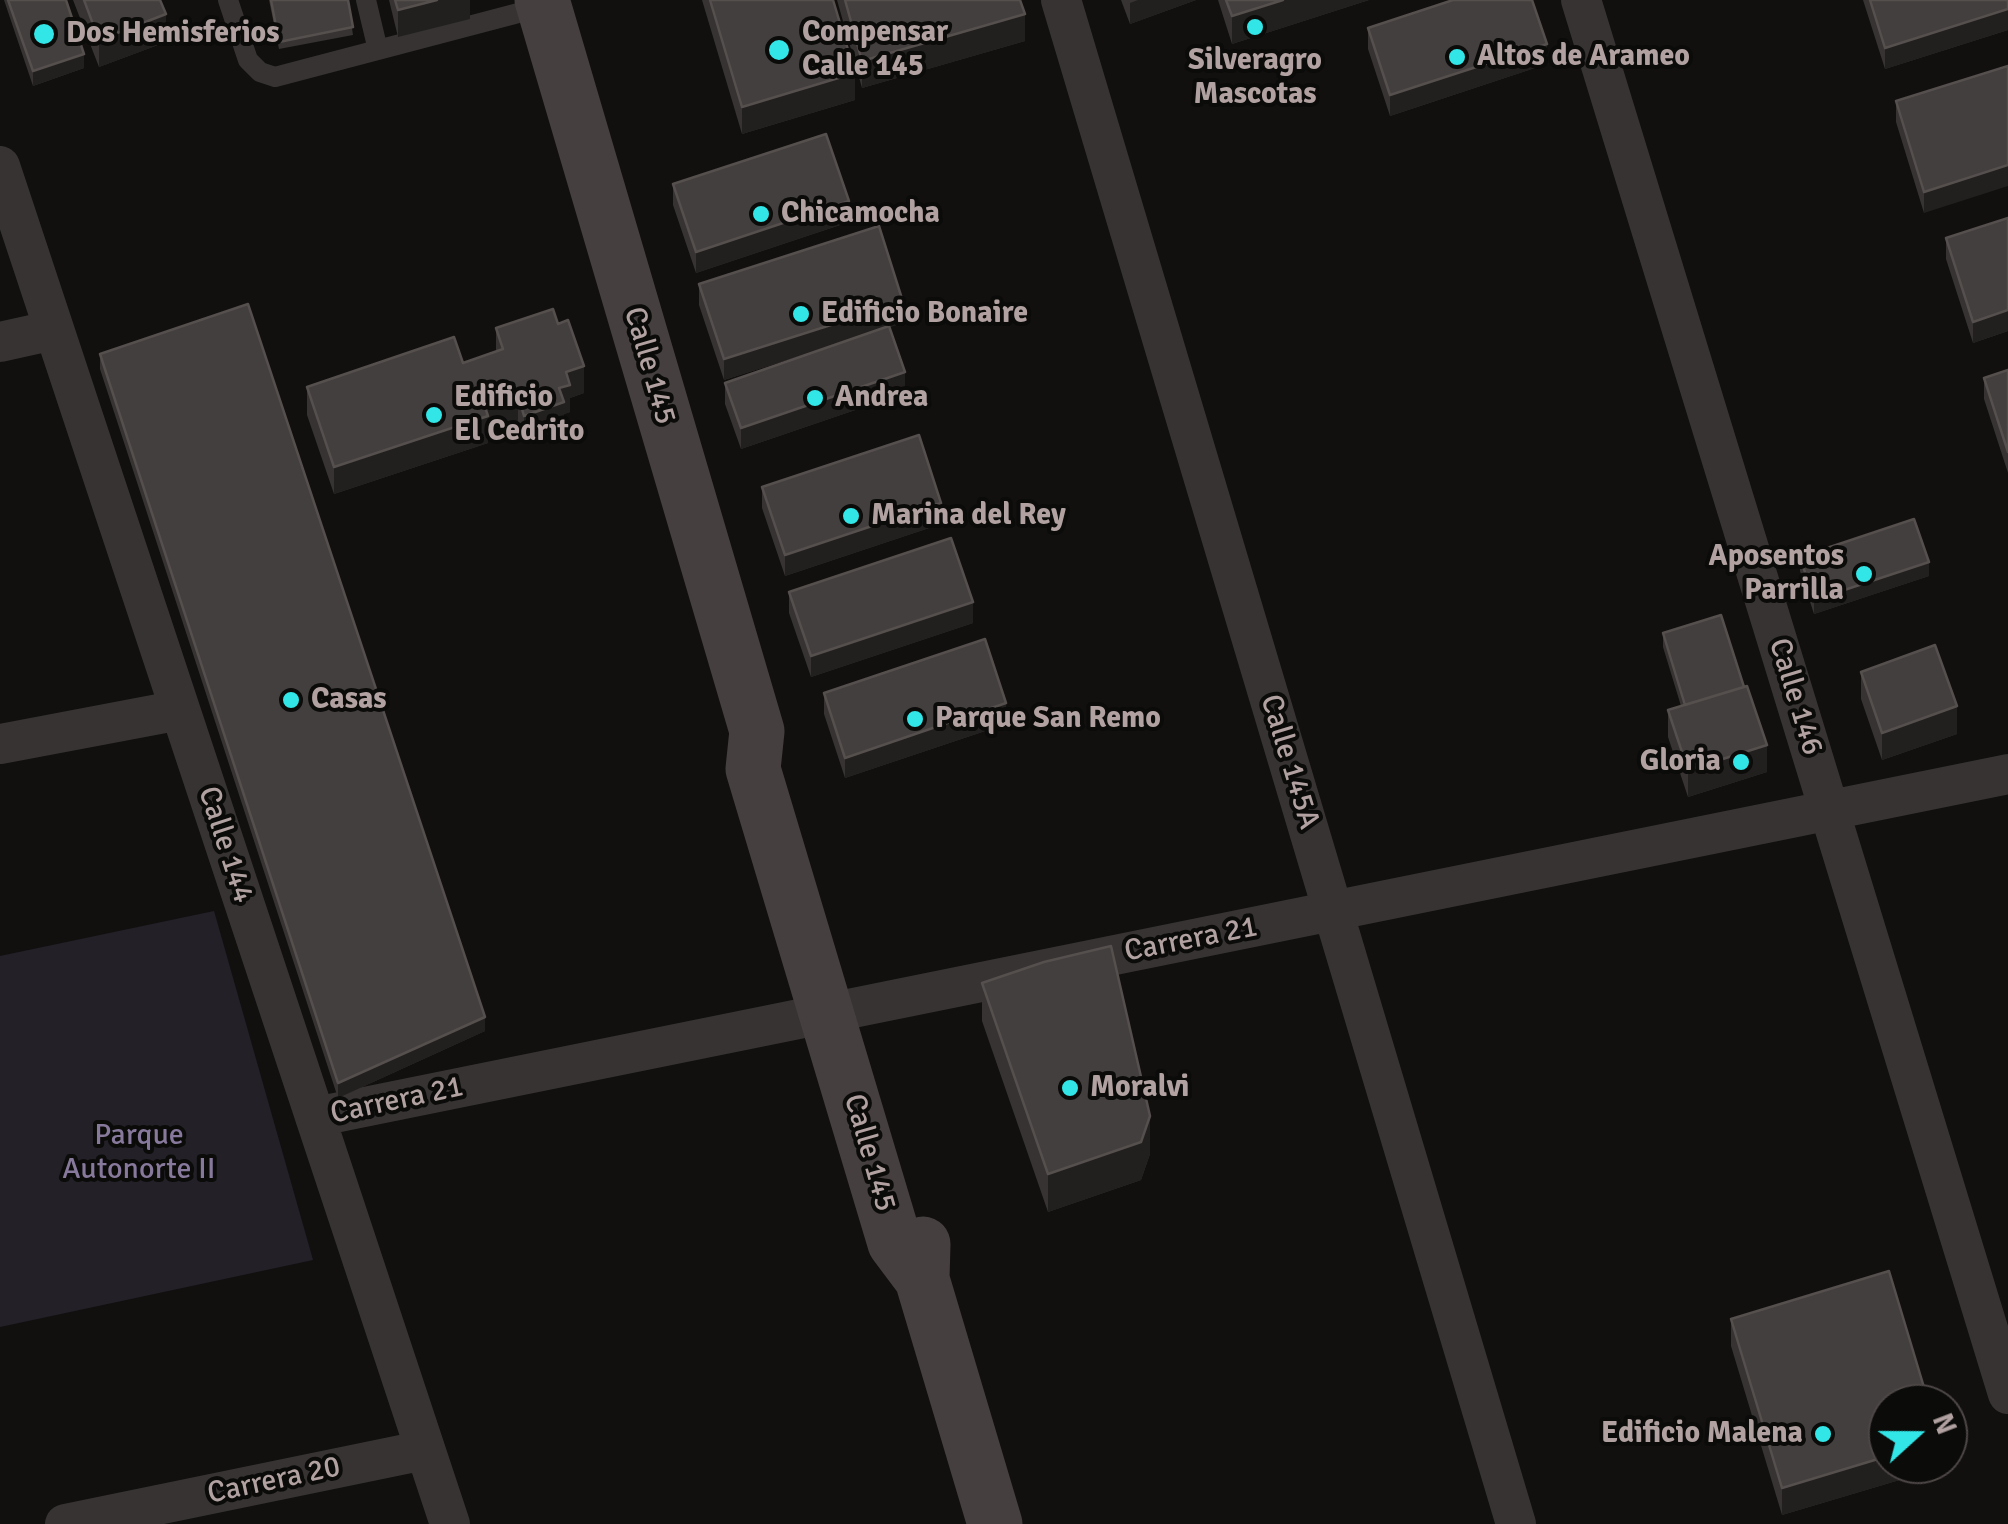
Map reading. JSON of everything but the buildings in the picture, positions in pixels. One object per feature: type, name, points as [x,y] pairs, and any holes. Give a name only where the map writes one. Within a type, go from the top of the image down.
[{"type":"street","name":"Calle 145A","points":[[1061,0],[1516,1524]]},
{"type":"street","name":"Calle 146","points":[[1581,0],[2008,1394]]},
{"type":"street","name":"Calle 145","points":[[542,3],[758,731],[753,769],[843,1010],[895,1243],[922,1279],[995,1524]]},
{"type":"street","name":"Calle 144","points":[[0,166],[450,1524]]},
{"type":"street","points":[[0,342],[54,330]]},
{"type":"street","points":[[0,744],[180,710]]},
{"type":"street","name":"Carrera 21","points":[[316,1118],[2008,774]]},
{"type":"street","name":"Carrera 20","points":[[65,1524],[425,1450]]},
{"type":"lane","points":[[228,0],[248,60],[260,72],[276,77],[542,3]]},
{"type":"lane","points":[[366,0],[378,50]]},
{"type":"green space","name":"Parque Autonorte II","points":[[214,911],[313,1260],[0,1327],[0,956]]},
{"type":"place","name":"Silveragro Mascotas","points":[[1255,27]]},
{"type":"place","name":"Dos Hemisferios","points":[[44,34]]},
{"type":"place","name":"Compensar Calle 145","points":[[779,50]]},
{"type":"place","name":"Altos de Arameo","points":[[1457,57]]},
{"type":"place","name":"Chicamocha","points":[[761,214]]},
{"type":"place","name":"Edificio Bonaire","points":[[801,314]]},
{"type":"place","name":"Andrea","points":[[815,398]]},
{"type":"place","name":"Edificio El Cedrito","points":[[434,415]]},
{"type":"place","name":"Marina del Rey","points":[[851,516]]},
{"type":"place","name":"Aposentos Parrilla","points":[[1864,574]]},
{"type":"place","name":"Casas","points":[[291,700]]},
{"type":"place","name":"Parque San Remo","points":[[915,719]]},
{"type":"place","name":"Gloria","points":[[1741,762]]},
{"type":"place","name":"Moralvi","points":[[1070,1088]]},
{"type":"place","name":"Edificio Malena","points":[[1823,1434]]}]
